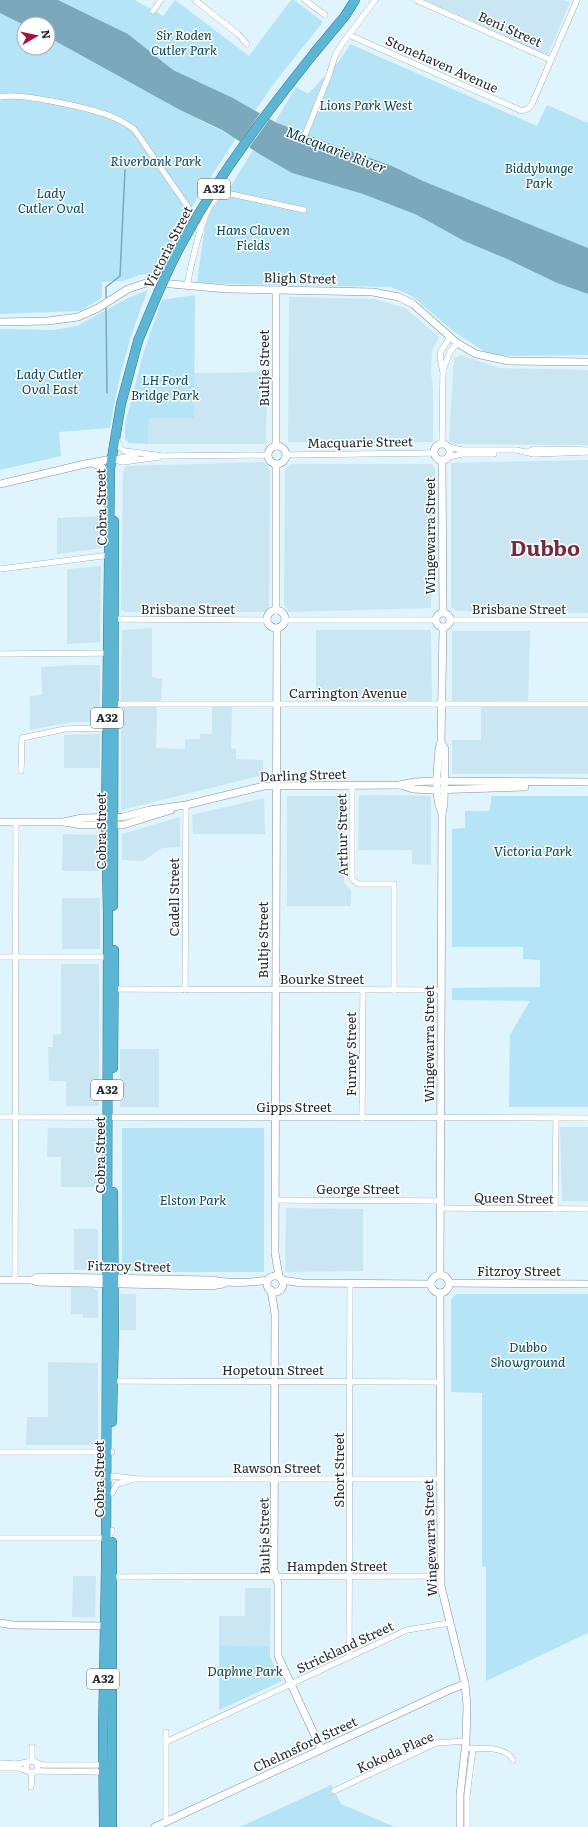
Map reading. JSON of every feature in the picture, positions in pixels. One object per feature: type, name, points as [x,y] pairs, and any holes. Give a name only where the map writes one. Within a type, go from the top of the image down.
[{"type":"highway","name":"Victoria Street","points":[[112,460],[116,430],[126,383],[138,341],[166,275],[185,237],[218,182],[266,114],[345,16],[355,0]]},
{"type":"highway","name":"Victoria Street","points":[[345,16],[363,0]]},
{"type":"highway","name":"Cobra Street","points":[[104,1827],[107,1768],[108,1611],[106,1538],[109,1495],[110,1381],[111,957],[110,704],[108,654],[111,619],[109,487],[110,467],[112,460]]},
{"type":"highway","name":"Cobra Street","points":[[111,555],[114,467],[112,460]]},
{"type":"highway","name":"Cobra Street","points":[[110,704],[115,635],[111,619]]},
{"type":"highway","name":"Cobra Street","points":[[108,1611],[112,1577],[112,1530],[109,1495],[112,1476],[109,1452]]},
{"type":"highway","points":[[106,1567],[108,1573],[112,1577]]},
{"type":"highway","points":[[104,1626],[110,1620],[108,1611]]},
{"type":"highway","name":"Cobra Street","points":[[104,1626],[107,1768],[112,1827]]},
{"type":"street","points":[[153,11],[161,0]]},
{"type":"street","points":[[194,0],[238,34],[248,44]]},
{"type":"street","points":[[305,0],[325,15]]},
{"type":"street","points":[[305,135],[335,56],[375,0]]},
{"type":"street","name":"Beni Street","points":[[416,0],[551,60]]},
{"type":"street","points":[[551,60],[577,0]]},
{"type":"street","name":"Stonehaven Avenue","points":[[349,35],[519,111],[526,110],[532,104],[551,60]]},
{"type":"street","points":[[0,97],[16,97],[73,106],[101,113],[126,123],[134,129],[190,210],[200,233]]},
{"type":"street","points":[[187,285],[200,233],[213,201],[224,195],[231,194],[304,210]]},
{"type":"street","name":"Bligh Street","points":[[0,322],[68,320],[88,313],[128,289],[142,284],[162,282],[187,285],[276,290],[374,292],[391,294],[413,304],[457,343],[476,354],[498,360],[520,362],[588,362]]},
{"type":"street","name":"Bultje Street","points":[[276,290],[276,446]]},
{"type":"street","points":[[445,459],[450,453],[445,445],[441,351],[450,337]]},
{"type":"street","points":[[442,372],[450,352],[457,343]]},
{"type":"street","points":[[116,430],[118,444],[122,450],[163,456]]},
{"type":"street","points":[[520,452],[516,450],[462,450],[445,445],[437,446],[434,453],[438,459],[445,459],[462,454],[520,452],[534,454],[588,451]]},
{"type":"street","points":[[271,447],[282,447],[286,455],[284,460],[276,464],[269,460],[268,455],[271,447]]},
{"type":"street","name":"Macquarie Street","points":[[286,455],[434,453]]},
{"type":"street","points":[[0,484],[86,464],[123,457],[152,454]]},
{"type":"street","points":[[112,460],[123,462],[163,456],[268,455]]},
{"type":"street","name":"Wingewarra Street","points":[[442,612],[445,459]]},
{"type":"street","points":[[86,464],[101,466],[105,471],[109,487]]},
{"type":"street","points":[[276,464],[276,610]]},
{"type":"street","points":[[0,569],[111,555]]},
{"type":"street","points":[[276,610],[282,612],[286,620],[282,627],[277,628],[270,625],[268,620],[269,614],[276,610]]},
{"type":"street","points":[[442,612],[447,614],[450,620],[447,626],[443,627],[438,626],[435,620],[437,615],[442,612]]},
{"type":"street","name":"Brisbane Street","points":[[111,619],[268,620]]},
{"type":"street","points":[[286,620],[435,620]]},
{"type":"street","name":"Brisbane Street","points":[[450,620],[588,620]]},
{"type":"street","name":"Wingewarra Street","points":[[442,787],[437,781],[439,748],[441,743],[443,627]]},
{"type":"street","name":"Bultje Street","points":[[277,628],[275,1252],[281,1284],[275,1314],[274,1570],[278,1585],[278,1656],[321,1749]]},
{"type":"street","points":[[0,654],[108,654],[113,650],[115,635]]},
{"type":"street","name":"Carrington Avenue","points":[[110,704],[588,704]]},
{"type":"street","points":[[21,771],[22,738],[65,729],[110,728]]},
{"type":"street","name":"Wingewarra Street","points":[[440,1274],[442,813],[438,805],[442,787],[446,750],[441,743]]},
{"type":"street","name":"Darling Street","points":[[0,822],[64,822],[82,818],[123,825],[154,817],[186,805],[258,787],[276,785],[400,785],[414,782],[437,781]]},
{"type":"street","name":"Darling Street","points":[[400,785],[413,789],[588,782]]},
{"type":"street","name":"Arthur Street","points":[[352,785],[352,879],[358,884],[394,884],[394,990]]},
{"type":"street","name":"Darling Street","points":[[442,787],[588,787]]},
{"type":"street","name":"Cadell Street","points":[[185,990],[186,805]]},
{"type":"street","points":[[15,1280],[16,822]]},
{"type":"street","points":[[0,957],[111,957]]},
{"type":"street","name":"Bourke Street","points":[[111,989],[441,990]]},
{"type":"street","name":"Furney Street","points":[[362,1118],[363,990]]},
{"type":"street","name":"Gipps Street","points":[[0,1117],[588,1118]]},
{"type":"street","points":[[555,1209],[556,1118]]},
{"type":"street","name":"George Street","points":[[275,1200],[441,1204]]},
{"type":"street","name":"Queen Street","points":[[441,1204],[588,1210]]},
{"type":"street","name":"Bultje Street","points":[[275,1252],[270,1278],[267,1284],[270,1289],[275,1314]]},
{"type":"street","points":[[440,1274],[445,1276],[450,1283],[446,1291],[440,1293],[435,1292],[431,1284],[434,1276],[440,1274]]},
{"type":"street","name":"Fitzroy Street","points":[[0,1280],[32,1280],[38,1277],[47,1277],[211,1286],[226,1283],[245,1283],[270,1278],[281,1284],[274,1292],[270,1289],[245,1283]]},
{"type":"street","name":"Fitzroy Street","points":[[450,1283],[588,1284]]},
{"type":"street","points":[[281,1284],[431,1284]]},
{"type":"street","name":"Short Street","points":[[349,1657],[350,1284]]},
{"type":"street","name":"Wingewarra Street","points":[[440,1293],[441,1576],[443,1599],[465,1684],[467,1706],[466,1744],[460,1795],[460,1827]]},
{"type":"street","name":"Hopetoun Street","points":[[110,1381],[440,1382]]},
{"type":"street","points":[[0,1452],[109,1452]]},
{"type":"street","name":"Rawson Street","points":[[112,1476],[138,1479],[440,1480]]},
{"type":"street","name":"Rawson Street","points":[[109,1495],[117,1484],[138,1479]]},
{"type":"street","points":[[0,1538],[106,1538],[112,1530]]},
{"type":"street","name":"Hampden Street","points":[[112,1577],[441,1576]]},
{"type":"street","points":[[0,1623],[13,1625],[104,1626]]},
{"type":"street","name":"Strickland Street","points":[[166,1742],[407,1630],[449,1623]]},
{"type":"street","points":[[0,1628],[13,1625]]},
{"type":"street","name":"Chelmsford Street","points":[[155,1827],[456,1686],[465,1684]]},
{"type":"street","points":[[166,1732],[166,1821]]},
{"type":"street","name":"Kokoda Place","points":[[334,1791],[436,1743],[466,1744],[473,1749],[499,1750],[506,1752],[513,1760]]},
{"type":"street","points":[[32,1747],[32,1762]]},
{"type":"street","points":[[466,1827],[467,1795],[473,1749]]},
{"type":"street","points":[[31,1787],[32,1772],[26,1765],[32,1762]]},
{"type":"street","points":[[32,1762],[38,1767],[32,1772]]},
{"type":"street","points":[[0,1763],[17,1764],[32,1762],[43,1765],[107,1768]]},
{"type":"street","points":[[0,1768],[18,1768],[32,1772],[107,1768]]},
{"type":"shaded area","points":[[424,0],[564,0],[570,2],[548,55]]},
{"type":"shaded area","points":[[289,297],[375,299],[405,308],[439,337],[432,351],[431,372],[433,390],[433,442],[288,442]]},
{"type":"shaded area","points":[[461,355],[499,368],[588,370],[588,445],[454,444],[449,441],[454,358]]},
{"type":"shaded area","points":[[267,372],[266,444],[148,444],[149,418],[194,418],[194,373]]},
{"type":"shaded area","points":[[588,460],[588,613],[457,611],[451,607],[451,463]]},
{"type":"shaded area","points":[[265,462],[270,470],[269,608],[266,612],[125,612],[121,609],[123,470],[127,466]]},
{"type":"shaded area","points":[[292,464],[432,464],[435,469],[431,608],[289,612],[284,605],[285,469]]},
{"type":"shaded area","points":[[102,516],[102,548],[57,554],[57,518]]},
{"type":"shaded area","points":[[101,566],[100,642],[67,644],[67,569]]},
{"type":"shaded area","points":[[152,628],[152,677],[162,679],[161,702],[121,701],[122,630]]},
{"type":"shaded area","points":[[316,630],[431,630],[432,702],[316,701]]},
{"type":"shaded area","points":[[452,631],[530,631],[528,701],[452,702]]},
{"type":"shaded area","points":[[100,665],[100,722],[71,722],[30,730],[30,696],[42,695],[41,667]]},
{"type":"shaded area","points":[[121,706],[157,707],[156,748],[185,749],[185,739],[200,739],[200,734],[212,734],[212,707],[232,707],[231,748],[236,749],[236,759],[263,760],[263,775],[121,810]]},
{"type":"shaded area","points":[[481,706],[588,706],[588,774],[452,774],[452,740],[481,740]]},
{"type":"shaded area","points":[[100,734],[100,768],[64,768],[64,735]]},
{"type":"shaded area","points":[[359,795],[431,796],[431,865],[412,864],[412,850],[358,850]]},
{"type":"shaded area","points":[[287,796],[344,796],[344,883],[351,890],[351,906],[287,906]]},
{"type":"shaded area","points":[[264,798],[265,834],[193,834],[192,815]]},
{"type":"shaded area","points":[[180,817],[180,847],[162,848],[143,861],[122,860],[122,834]]},
{"type":"shaded area","points":[[63,834],[99,835],[100,871],[62,871]]},
{"type":"shaded area","points":[[62,898],[100,898],[100,949],[62,949]]},
{"type":"shaded area","points":[[61,964],[99,964],[99,1106],[66,1106],[66,1081],[49,1081],[48,1047],[53,1047],[53,1035],[61,1034]]},
{"type":"shaded area","points":[[120,1049],[159,1049],[159,1107],[120,1107]]},
{"type":"shaded area","points":[[560,1127],[588,1127],[588,1201],[562,1201]]},
{"type":"shaded area","points":[[48,1128],[99,1128],[97,1187],[61,1187],[61,1157],[47,1157]]},
{"type":"shaded area","points":[[286,1208],[363,1209],[363,1271],[285,1272]]},
{"type":"shaded area","points":[[74,1229],[98,1229],[98,1269],[74,1270]]},
{"type":"shaded area","points":[[71,1286],[93,1288],[98,1292],[98,1318],[83,1318],[83,1314],[71,1314]]},
{"type":"shaded area","points":[[120,1294],[136,1294],[136,1330],[120,1330]]},
{"type":"shaded area","points":[[48,1362],[98,1363],[98,1445],[26,1445],[27,1417],[48,1417]]},
{"type":"shaded area","points":[[73,1576],[96,1576],[95,1617],[72,1617]]},
{"type":"shaded area","points":[[245,1588],[271,1588],[270,1646],[219,1645],[219,1616],[245,1616]]},
{"type":"green space","name":"Sir Roden Cutler Park","points":[[58,0],[135,0],[163,16],[175,0],[249,56],[291,0],[294,0],[323,22],[275,82],[255,111],[233,98],[173,70],[128,34]]},
{"type":"green space","points":[[0,13],[16,21],[16,56],[56,56],[56,41],[180,110],[236,138],[188,213],[156,273],[139,275],[123,281],[102,282],[102,298],[80,311],[0,314]]},
{"type":"green space","points":[[350,44],[537,126],[547,105],[588,123],[588,248],[423,181],[392,166],[275,122],[296,87],[308,94],[340,60]]},
{"type":"green space","name":"Hans Claven Fields","points":[[253,150],[292,173],[363,194],[417,215],[464,241],[507,259],[557,283],[588,294],[588,355],[513,356],[487,353],[453,331],[412,296],[391,287],[226,284],[197,282],[205,226],[212,208],[231,186]]},
{"type":"green space","name":"Lady Cutler Oval East","points":[[148,290],[135,324],[125,358],[110,428],[59,432],[61,456],[0,470],[0,329],[53,330],[77,326],[128,298]]},
{"type":"green space","name":"LH Ford Bridge Park","points":[[195,295],[194,418],[149,418],[148,444],[129,443],[125,439],[125,424],[144,351],[162,300]]},
{"type":"green space","name":"Victoria Park","points":[[491,796],[588,796],[588,1107],[509,1107],[510,1035],[530,1001],[452,1000],[452,988],[540,987],[540,960],[523,959],[523,947],[452,947],[452,829],[465,828],[465,811],[489,811]]},
{"type":"green space","name":"Elston Park","points":[[122,1128],[264,1128],[264,1272],[144,1272],[124,1269],[122,1263]]},
{"type":"green space","name":"Dubbo Showground","points":[[457,1294],[588,1294],[588,1633],[486,1681],[486,1567],[482,1566],[482,1393],[451,1392],[451,1299]]},
{"type":"green space","name":"Daphne Park","points":[[219,1645],[270,1646],[270,1657],[282,1681],[219,1710]]},
{"type":"green space","points":[[331,1785],[341,1804],[395,1827],[240,1827]]},
{"type":"water","name":"Macquarie River","points":[[0,0],[58,0],[128,34],[173,70],[233,98],[275,122],[392,166],[423,181],[588,248],[588,294],[557,283],[507,259],[464,241],[417,215],[363,194],[292,173],[222,130],[180,110],[56,41],[56,16],[16,16],[16,21],[0,13]]},
{"type":"pier","points":[[261,112],[271,117],[248,149],[239,143]]},
{"type":"waterway","points":[[106,298],[106,287],[120,276],[125,170]]},
{"type":"waterway","points":[[106,308],[107,393]]},
{"type":"district","name":"Dubbo","points":[[545,549]]},
{"type":"park label","name":"Lions Park West","points":[[366,105]]},
{"type":"park label","name":"Riverbank Park","points":[[156,161]]},
{"type":"park label","name":"Biddybunge Park","points":[[539,176]]},
{"type":"park label","name":"Lady Cutler Oval","points":[[51,200]]}]
